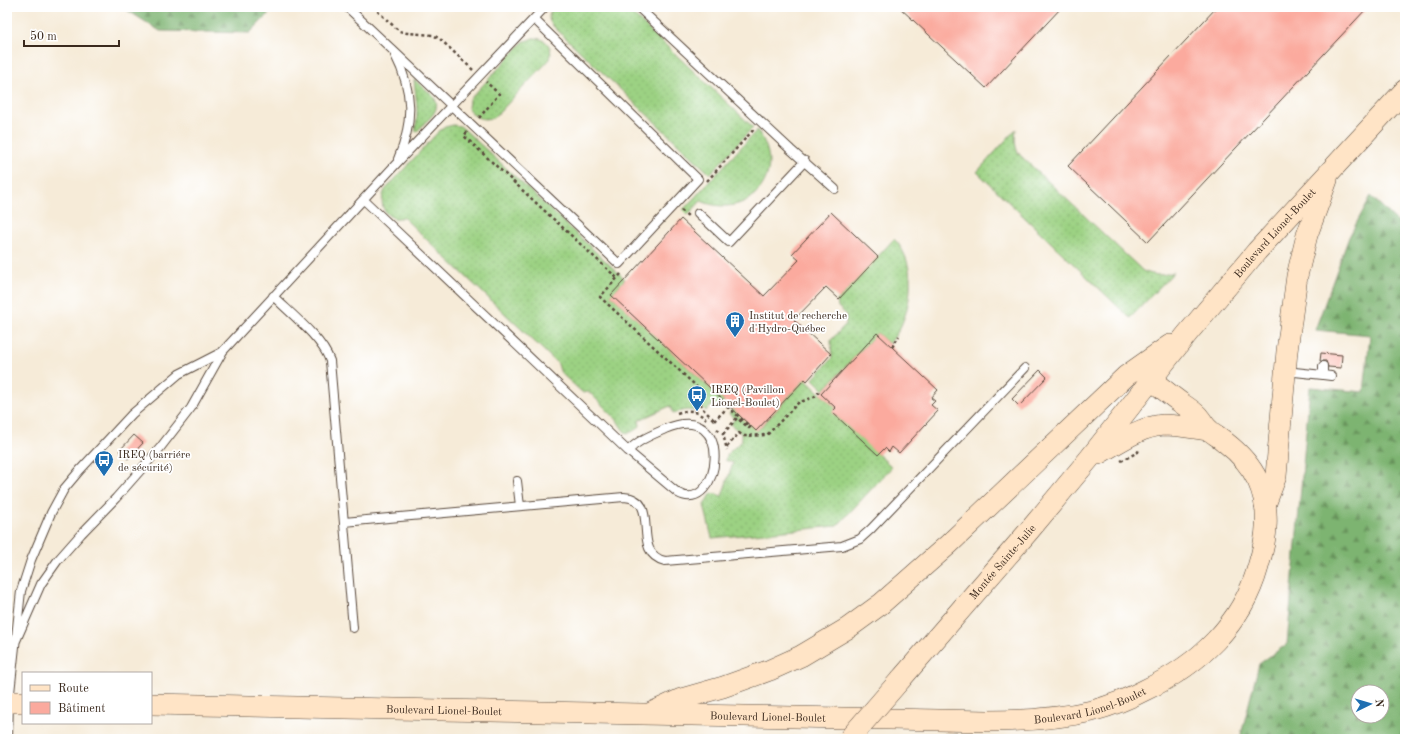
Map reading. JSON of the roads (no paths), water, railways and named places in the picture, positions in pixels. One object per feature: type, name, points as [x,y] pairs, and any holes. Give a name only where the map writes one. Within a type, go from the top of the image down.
[{"type":"main road","name":"Boulevard Lionel-Boulet","points":[[1151,380],[1257,250],[1405,90]]},
{"type":"main road","points":[[1266,505],[1276,476],[1285,371],[1301,253],[1330,171]]},
{"type":"main road","points":[[651,714],[681,699],[723,688],[775,668],[801,656],[848,628],[881,604],[935,556],[1126,376],[1187,334]]},
{"type":"main road","points":[[1151,380],[1196,414],[1209,430],[1232,447],[1249,467],[1257,481],[1266,505]]},
{"type":"main road","name":"Montée Sainte-Julie","points":[[849,739],[1028,532],[1089,459],[1151,380]]},
{"type":"main road","points":[[1089,459],[1138,432],[1149,428],[1170,425],[1209,430]]},
{"type":"main road","name":"Boulevard Lionel-Boulet","points":[[152,704],[1013,721],[1060,717],[1108,706],[1154,686],[1183,669],[1208,649],[1230,625],[1246,598],[1257,571],[1266,530],[1266,505]]},
{"type":"lane","points":[[347,7],[619,264],[698,179],[534,19]]},
{"type":"lane","points":[[15,643],[41,584],[58,560],[160,448],[190,408],[223,351],[396,164],[545,7]]},
{"type":"lane","points":[[638,7],[791,150],[835,189]]},
{"type":"lane","points":[[392,49],[403,73],[409,98],[410,111],[407,136],[396,164]]},
{"type":"lane","points":[[698,213],[729,242],[805,161]]},
{"type":"lane","points":[[364,200],[628,451],[678,493],[684,497],[690,497],[703,491],[708,483],[715,459],[714,445],[711,438],[698,426],[690,424],[674,426],[656,433],[638,442],[628,451]]},
{"type":"lane","points":[[273,296],[319,342],[328,354],[330,361],[353,628]]},
{"type":"lane","points":[[8,739],[13,702],[15,643],[22,591],[31,560],[64,489],[132,414],[179,374],[223,351]]},
{"type":"lane","points":[[1285,371],[1327,376],[1324,366]]},
{"type":"lane","points":[[344,522],[624,497],[632,498],[641,504],[644,510],[647,543],[654,556],[665,561],[828,548],[848,545],[860,539],[871,529],[1025,368]]},
{"type":"lane","points":[[517,481],[520,506]]},
{"type":"place","name":"Institut de recherche d'Hydro-Québec","points":[[735,338]]},
{"type":"place","name":"IREQ (Pavillon Lionel-Boulet)","points":[[697,412]]},
{"type":"place","name":"IREQ (barriére de sécurité)","points":[[104,477]]}]
